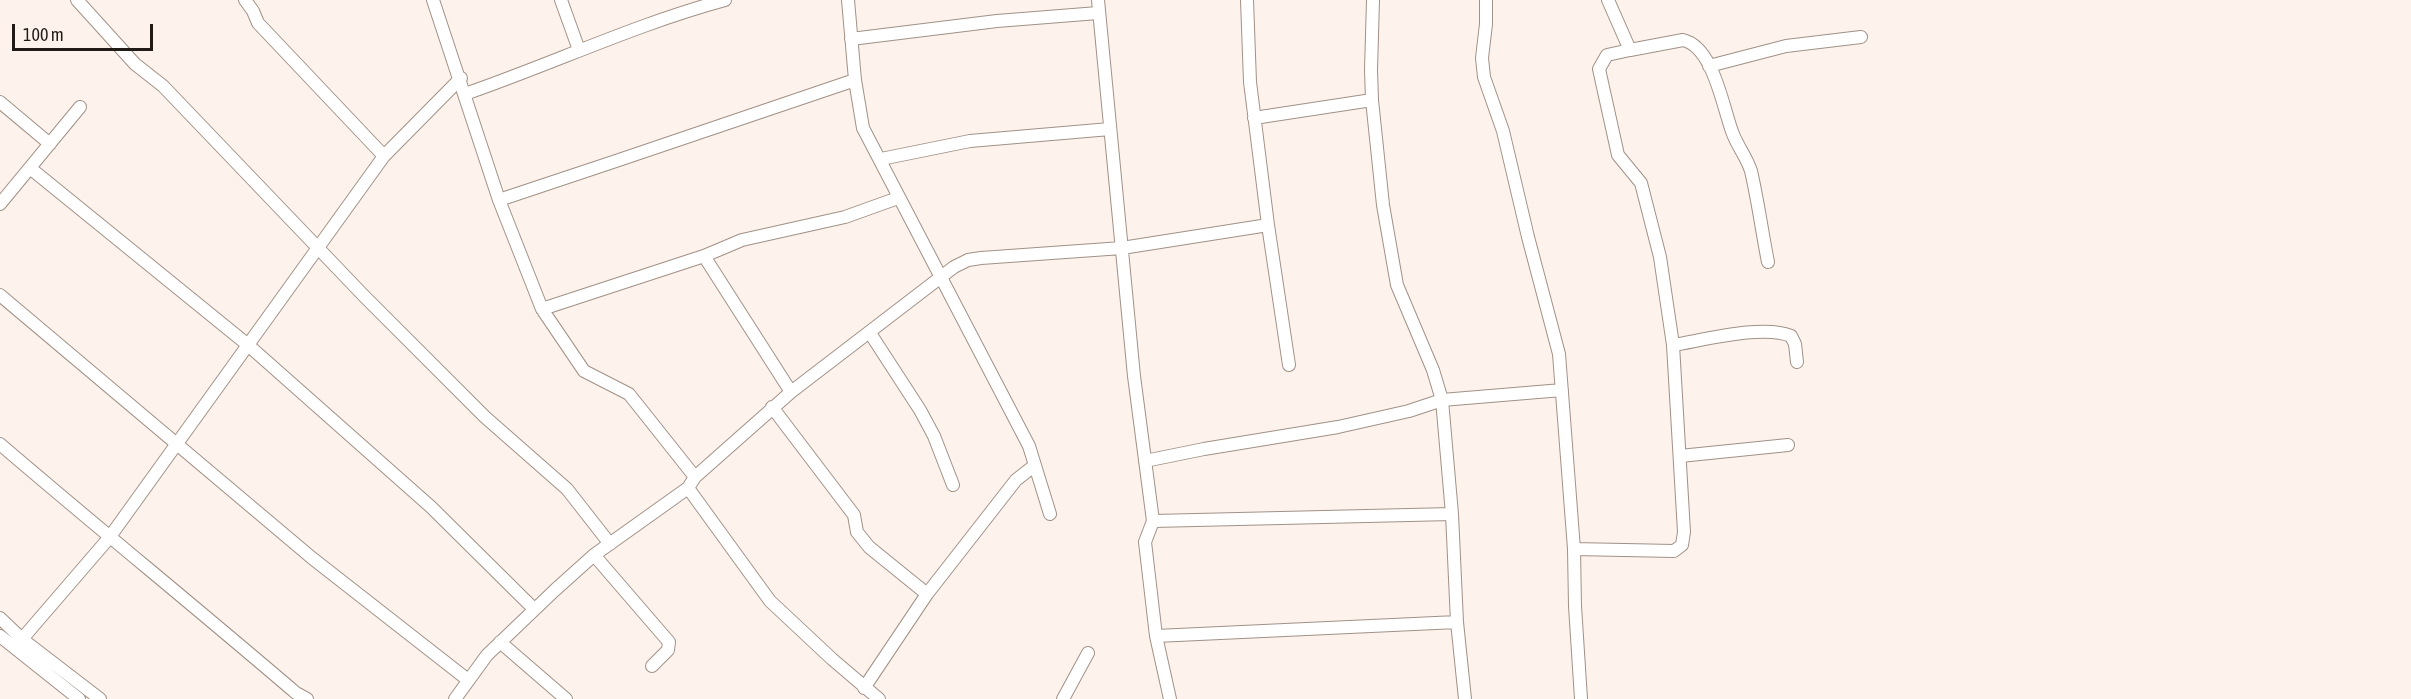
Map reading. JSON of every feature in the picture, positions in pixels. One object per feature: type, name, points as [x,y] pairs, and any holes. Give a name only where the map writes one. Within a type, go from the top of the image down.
[{"type":"street","points":[[77,0],[135,64],[163,86],[485,417],[567,489],[610,544]]},
{"type":"street","points":[[245,0],[258,24],[384,156]]},
{"type":"street","points":[[433,0],[461,78],[499,200],[542,309],[584,372],[629,394],[695,477]]},
{"type":"street","points":[[561,0],[579,50]]},
{"type":"street","points":[[465,94],[525,74],[683,5],[725,0]]},
{"type":"street","points":[[848,0],[855,80],[864,128],[898,198],[1029,446],[1050,514]]},
{"type":"street","points":[[1247,0],[1250,82],[1254,118],[1289,365]]},
{"type":"street","points":[[1373,0],[1372,100],[1383,205],[1397,285],[1433,370],[1442,400],[1452,514],[1457,622],[1465,699]]},
{"type":"street","points":[[1486,0],[1482,58],[1484,77],[1503,131],[1559,354],[1574,549],[1581,699]]},
{"type":"street","points":[[1608,0],[1629,50]]},
{"type":"street","points":[[851,39],[1098,6],[1122,248],[1153,521],[1145,542],[1156,636],[1170,699]]},
{"type":"street","points":[[1709,66],[1786,46],[1861,37]]},
{"type":"street","points":[[1574,549],[1674,551],[1682,545],[1684,532],[1673,345],[1660,257],[1641,183],[1618,154],[1599,69],[1607,55],[1683,40],[1690,42],[1696,48],[1717,79],[1733,135],[1750,168],[1768,262]]},
{"type":"street","points":[[22,639],[109,538],[384,156],[461,78]]},
{"type":"street","points":[[499,200],[855,80]]},
{"type":"street","points":[[1254,118],[1372,100]]},
{"type":"street","points":[[0,102],[50,144]]},
{"type":"street","points":[[0,204],[80,107]]},
{"type":"street","points":[[881,159],[970,141],[1110,129]]},
{"type":"street","points":[[30,168],[248,345],[431,507],[534,609]]},
{"type":"street","points":[[542,309],[704,256],[742,240],[845,217],[898,198]]},
{"type":"street","points":[[455,699],[500,642],[594,555],[688,488],[695,477],[772,407],[961,264],[981,258],[1122,248],[1268,225]]},
{"type":"street","points":[[704,256],[791,392]]},
{"type":"street","points":[[0,295],[312,558],[468,680]]},
{"type":"street","points":[[1673,345],[1760,332],[1781,332],[1791,336],[1795,344],[1797,362]]},
{"type":"street","points":[[870,333],[920,410],[934,436],[954,485]]},
{"type":"street","points":[[1145,461],[1338,427],[1410,411],[1442,400],[1562,390]]},
{"type":"street","points":[[772,407],[854,515],[856,532],[869,547],[927,594]]},
{"type":"street","points":[[0,444],[109,538],[195,606],[296,693],[307,699]]},
{"type":"street","points":[[1680,456],[1788,445]]},
{"type":"street","points":[[864,688],[927,594],[1016,480],[1034,466]]},
{"type":"street","points":[[688,488],[770,601],[864,688],[879,699]]},
{"type":"street","points":[[1153,521],[1452,514]]},
{"type":"street","points":[[594,555],[669,642],[668,650],[652,666]]},
{"type":"street","points":[[0,618],[22,639],[100,699]]},
{"type":"street","points":[[1156,636],[1457,622]]},
{"type":"street","points":[[0,636],[79,699]]},
{"type":"street","points":[[500,642],[566,699]]},
{"type":"street","points":[[1063,699],[1088,653]]}]
